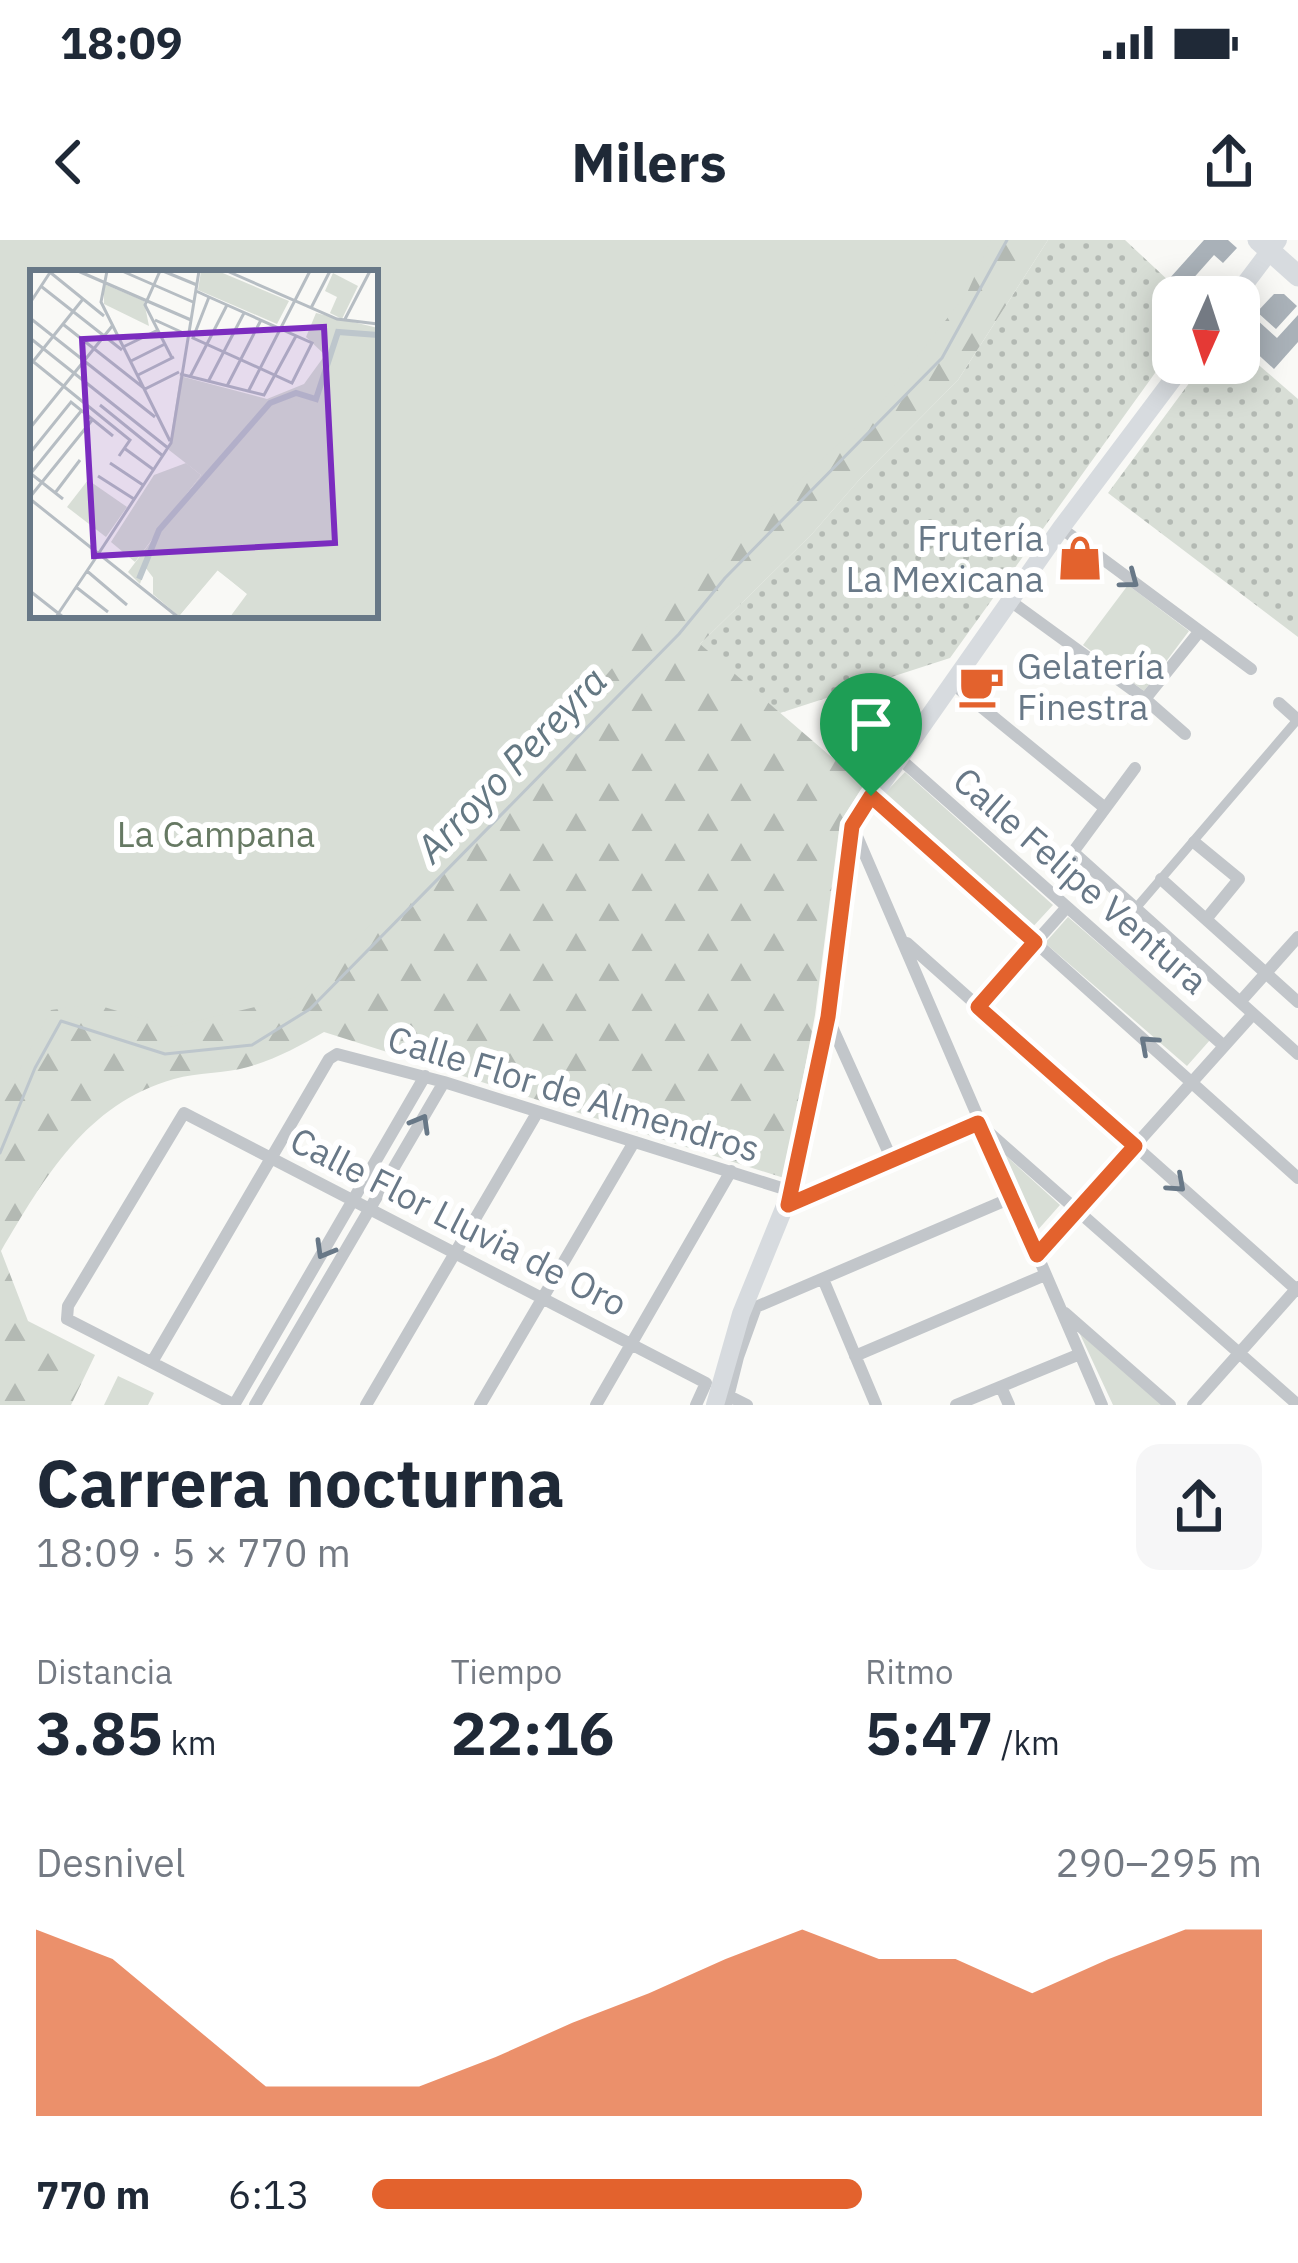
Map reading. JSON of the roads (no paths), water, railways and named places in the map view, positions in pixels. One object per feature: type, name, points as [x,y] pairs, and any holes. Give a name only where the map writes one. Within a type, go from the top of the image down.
[{"type":"main road","points":[[1248,276],[1269,244],[1298,275]]},
{"type":"main road","points":[[718,1396],[790,1198],[828,1017],[852,826],[1009,600],[1169,384]]},
{"type":"street","points":[[1061,528],[1251,669]]},
{"type":"street","points":[[1009,600],[1145,699],[1185,734]]},
{"type":"street","points":[[1145,699],[1199,632]]},
{"type":"street","points":[[952,683],[1105,808]]},
{"type":"street","points":[[1136,908],[1298,719],[1279,703]]},
{"type":"street","name":"Calle Felipe Ventura","points":[[898,758],[1224,1046]]},
{"type":"street","points":[[1136,768],[1073,852],[1298,1054]]},
{"type":"street","points":[[871,796],[1298,1178]]},
{"type":"street","points":[[852,826],[1102,1405]]},
{"type":"street","points":[[1193,842],[1239,879],[1207,918]]},
{"type":"street","points":[[1161,879],[1298,1002]]},
{"type":"street","points":[[978,1007],[1066,907]]},
{"type":"street","points":[[1240,1002],[1298,937]]},
{"type":"street","points":[[901,938],[1297,1289],[1193,1405]]},
{"type":"street","points":[[1037,1255],[1253,1014]]},
{"type":"street","points":[[828,1017],[892,1160]]},
{"type":"street","name":"Calle Flor de Almendros","points":[[272,1159],[329,1059],[337,1054],[425,1076],[731,1171],[790,1198]]},
{"type":"street","points":[[272,1159],[152,1362],[234,1405],[425,1076]]},
{"type":"street","points":[[255,1405],[444,1082]]},
{"type":"street","name":"Calle Flor Lluvia de Oro","points":[[152,1362],[67,1319],[68,1306],[184,1113],[631,1344],[718,1396],[746,1405]]},
{"type":"street","points":[[366,1405],[537,1113]]},
{"type":"street","points":[[790,1198],[978,1123]]},
{"type":"street","points":[[978,1123],[1298,1405]]},
{"type":"street","points":[[480,1405],[634,1142]]},
{"type":"street","points":[[596,1405],[731,1171]]},
{"type":"street","points":[[749,1310],[1011,1198]]},
{"type":"street","points":[[855,1356],[1045,1275]]},
{"type":"street","points":[[823,1279],[877,1405]]},
{"type":"street","points":[[1059,1308],[1170,1405]]},
{"type":"street","points":[[956,1405],[1080,1354]]},
{"type":"street","points":[[1001,1387],[1009,1405]]},
{"type":"street","points":[[695,1405],[718,1396]]},
{"type":"waterway","name":"Arroyo Pereyra","points":[[0,1153],[35,1068],[61,1021],[165,1054],[252,1045],[310,1009],[942,358],[1007,240]]},
{"type":"place","name":"Frutería La Mexicana","points":[[1080,558]]},
{"type":"place","name":"Gelatería Finestra","points":[[981,686]]},
{"type":"park label","name":"La Campana","points":[[216,833]]}]
